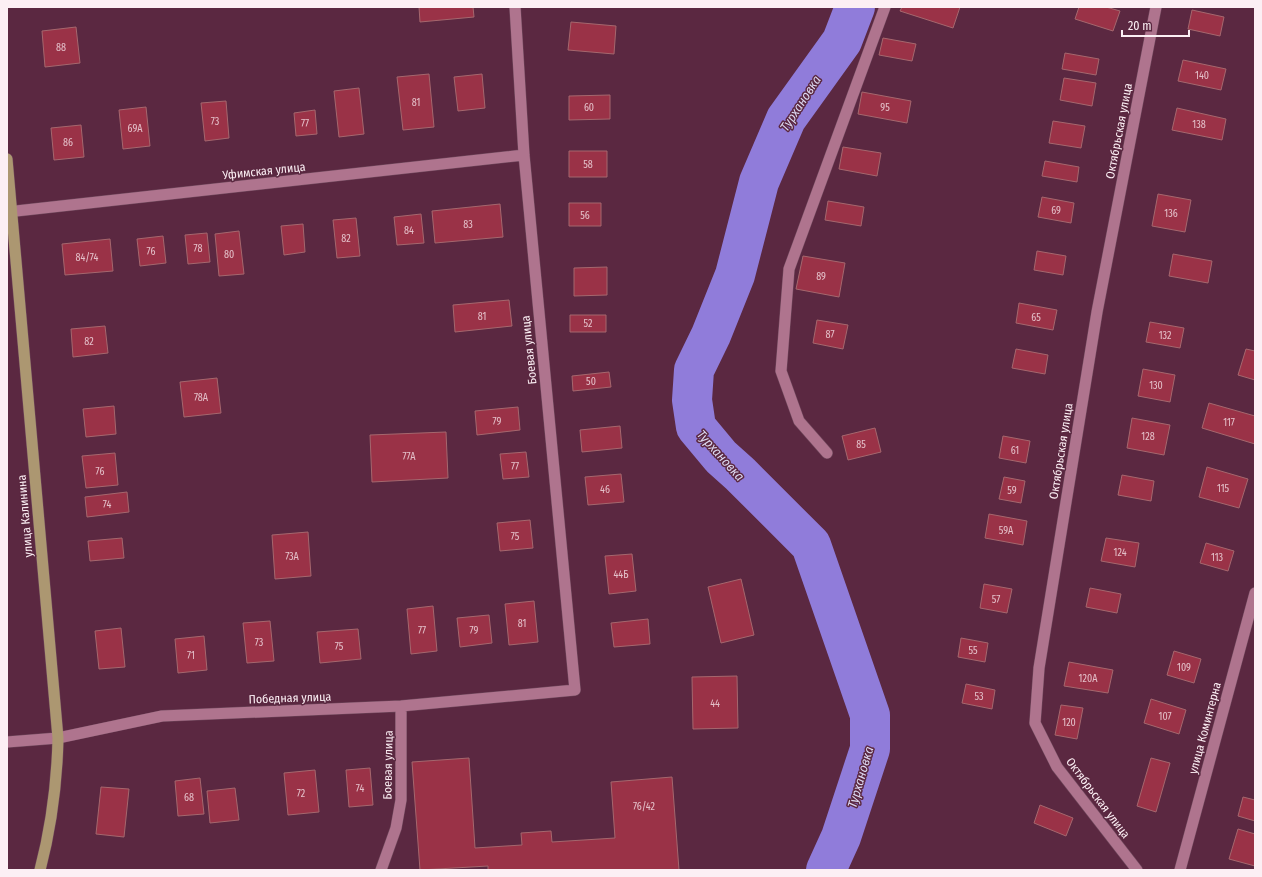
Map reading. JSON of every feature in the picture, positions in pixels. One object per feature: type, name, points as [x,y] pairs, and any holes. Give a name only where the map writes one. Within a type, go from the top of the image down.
[{"type":"main road","name":"улица Калинина","points":[[7,159],[9,212],[58,738],[57,782],[50,832],[40,870]]},
{"type":"street","name":"Боевая улица","points":[[515,7],[524,155],[575,690]]},
{"type":"street","points":[[827,453],[799,421],[781,371],[788,269],[885,7]]},
{"type":"street","name":"Октябрьская улица","points":[[1137,870],[1057,767],[1035,724],[1039,668],[1097,312],[1156,7]]},
{"type":"street","name":"Уфимская улица","points":[[9,212],[524,155]]},
{"type":"street","name":"улица Коминтерна","points":[[1180,870],[1255,593]]},
{"type":"street","name":"Победная улица","points":[[7,742],[58,738],[162,716],[401,706],[575,690]]},
{"type":"street","name":"Боевая улица","points":[[381,870],[396,828],[401,800],[401,706]]},
{"type":"building","points":[[419,7],[473,7],[474,17],[420,22]]},
{"type":"building","points":[[902,7],[960,7],[953,28],[900,11]]},
{"type":"building","points":[[1079,7],[1106,7],[1120,11],[1113,31],[1075,19]]},
{"type":"building","points":[[1192,10],[1224,17],[1220,36],[1188,29]]},
{"type":"building","points":[[571,22],[616,26],[614,54],[568,50]]},
{"type":"building","points":[[76,27],[80,63],[45,67],[42,31]]},
{"type":"building","points":[[883,38],[916,44],[912,61],[879,55]]},
{"type":"building","points":[[1065,53],[1099,59],[1096,75],[1062,69]]},
{"type":"building","points":[[1183,60],[1226,69],[1221,90],[1178,81]]},
{"type":"building","points":[[429,74],[434,127],[403,130],[397,77]]},
{"type":"building","points":[[482,74],[485,108],[458,111],[454,77]]},
{"type":"building","points":[[1064,78],[1096,83],[1092,106],[1060,100]]},
{"type":"building","points":[[359,88],[364,134],[339,137],[334,91]]},
{"type":"building","points":[[862,92],[911,101],[907,123],[858,114]]},
{"type":"building","points":[[610,95],[610,119],[569,120],[569,96]]},
{"type":"building","points":[[226,101],[229,138],[205,141],[201,103]]},
{"type":"building","points":[[146,107],[150,146],[123,149],[119,110]]},
{"type":"building","points":[[1177,108],[1226,119],[1222,140],[1172,130]]},
{"type":"building","points":[[315,110],[317,134],[296,136],[294,113]]},
{"type":"building","points":[[1053,121],[1085,126],[1081,148],[1049,143]]},
{"type":"building","points":[[81,125],[84,157],[54,160],[51,128]]},
{"type":"building","points":[[843,147],[881,153],[877,176],[839,169]]},
{"type":"building","points":[[569,151],[607,151],[607,177],[569,177]]},
{"type":"building","points":[[1045,161],[1079,167],[1077,182],[1042,176]]},
{"type":"building","points":[[1158,194],[1191,200],[1185,232],[1152,226]]},
{"type":"building","points":[[1042,197],[1074,203],[1071,223],[1038,217]]},
{"type":"building","points":[[828,201],[864,207],[861,226],[825,220]]},
{"type":"building","points":[[569,203],[601,203],[601,226],[569,226]]},
{"type":"building","points":[[500,204],[503,237],[435,243],[432,211]]},
{"type":"building","points":[[421,214],[424,243],[397,245],[394,217]]},
{"type":"building","points":[[356,218],[360,256],[337,258],[333,220]]},
{"type":"building","points":[[303,224],[305,252],[284,255],[281,226]]},
{"type":"building","points":[[239,231],[244,274],[219,276],[215,234]]},
{"type":"building","points":[[207,233],[210,262],[188,264],[185,235]]},
{"type":"building","points":[[163,236],[166,263],[140,266],[137,239]]},
{"type":"building","points":[[110,239],[113,271],[65,275],[62,244]]},
{"type":"building","points":[[1037,251],[1066,256],[1063,275],[1034,270]]},
{"type":"building","points":[[1173,254],[1212,261],[1208,283],[1169,276]]},
{"type":"building","points":[[803,256],[845,263],[839,297],[796,289]]},
{"type":"building","points":[[607,267],[607,295],[574,296],[574,268]]},
{"type":"building","points":[[509,300],[512,326],[455,332],[453,305]]},
{"type":"building","points":[[1019,303],[1057,310],[1053,330],[1016,323]]},
{"type":"building","points":[[570,315],[606,315],[606,332],[570,332]]},
{"type":"building","points":[[817,320],[848,325],[843,349],[813,343]]},
{"type":"building","points":[[1150,322],[1184,328],[1180,348],[1146,342]]},
{"type":"building","points":[[105,326],[108,353],[73,357],[71,329]]},
{"type":"building","points":[[1016,349],[1048,355],[1045,374],[1012,368]]},
{"type":"building","points":[[1246,349],[1255,351],[1255,380],[1238,375]]},
{"type":"building","points":[[1143,369],[1175,375],[1170,402],[1138,396]]},
{"type":"building","points":[[609,372],[611,387],[573,391],[572,376]]},
{"type":"building","points":[[217,378],[221,413],[184,417],[180,382]]},
{"type":"building","points":[[1209,403],[1255,416],[1255,444],[1202,428]]},
{"type":"building","points":[[114,406],[116,434],[86,437],[83,409]]},
{"type":"building","points":[[518,407],[520,430],[477,435],[475,411]]},
{"type":"building","points":[[1132,418],[1170,425],[1164,455],[1127,448]]},
{"type":"building","points":[[620,426],[622,448],[582,452],[580,430]]},
{"type":"building","points":[[875,428],[881,452],[848,460],[842,436]]},
{"type":"building","points":[[446,432],[448,478],[372,482],[370,435]]},
{"type":"building","points":[[1003,436],[1030,441],[1026,463],[999,458]]},
{"type":"building","points":[[526,452],[529,477],[503,479],[500,454]]},
{"type":"building","points":[[115,453],[118,485],[86,488],[82,456]]},
{"type":"building","points":[[1207,467],[1248,479],[1239,508],[1199,497]]},
{"type":"building","points":[[621,474],[624,502],[588,505],[585,477]]},
{"type":"building","points":[[1122,475],[1154,481],[1151,501],[1118,495]]},
{"type":"building","points":[[1004,477],[1025,481],[1021,503],[999,499]]},
{"type":"building","points":[[127,492],[129,512],[87,517],[85,497]]},
{"type":"building","points":[[989,514],[1027,521],[1023,545],[985,538]]},
{"type":"building","points":[[530,520],[533,548],[500,551],[497,523]]},
{"type":"building","points":[[308,532],[311,576],[275,579],[272,535]]},
{"type":"building","points":[[122,538],[124,558],[90,561],[88,541]]},
{"type":"building","points":[[1106,538],[1139,543],[1135,567],[1101,561]]},
{"type":"building","points":[[1206,543],[1234,551],[1228,571],[1200,563]]},
{"type":"building","points":[[632,554],[636,591],[609,594],[605,556]]},
{"type":"building","points":[[741,579],[754,635],[721,643],[708,587]]},
{"type":"building","points":[[984,584],[1012,589],[1007,613],[980,608]]},
{"type":"building","points":[[1090,588],[1121,594],[1117,613],[1086,607]]},
{"type":"building","points":[[534,601],[538,642],[509,645],[505,604]]},
{"type":"building","points":[[433,606],[437,651],[411,654],[407,609]]},
{"type":"building","points":[[489,615],[492,643],[460,647],[457,618]]},
{"type":"building","points":[[648,619],[650,644],[614,647],[611,623]]},
{"type":"building","points":[[270,621],[274,661],[247,663],[243,623]]},
{"type":"building","points":[[121,628],[125,667],[99,669],[95,631]]},
{"type":"building","points":[[358,629],[361,659],[320,663],[317,632]]},
{"type":"building","points":[[204,636],[207,670],[178,673],[175,639]]},
{"type":"building","points":[[961,638],[988,643],[985,662],[958,657]]},
{"type":"building","points":[[1174,651],[1201,659],[1194,683],[1167,675]]},
{"type":"building","points":[[1069,662],[1113,670],[1108,693],[1064,686]]},
{"type":"building","points":[[737,676],[738,728],[693,729],[692,677]]},
{"type":"building","points":[[966,684],[995,690],[992,709],[962,703]]},
{"type":"building","points":[[1151,699],[1186,710],[1179,734],[1144,723]]},
{"type":"building","points":[[1061,705],[1083,708],[1077,739],[1055,735]]},
{"type":"building","points":[[469,758],[475,848],[522,845],[521,833],[551,831],[552,842],[615,838],[611,782],[672,777],[679,870],[488,870],[488,866],[420,870],[412,762]]},
{"type":"building","points":[[1151,758],[1170,763],[1156,812],[1137,806]]},
{"type":"building","points":[[370,768],[373,805],[349,807],[346,770]]},
{"type":"building","points":[[315,770],[319,812],[288,815],[284,773]]},
{"type":"building","points":[[200,778],[204,814],[178,816],[175,781]]},
{"type":"building","points":[[101,787],[129,789],[124,837],[96,834]]},
{"type":"building","points":[[235,788],[239,820],[210,823],[207,791]]},
{"type":"building","points":[[1243,797],[1255,800],[1255,821],[1238,816]]},
{"type":"building","points":[[1040,805],[1073,818],[1066,836],[1034,823]]},
{"type":"building","points":[[1238,829],[1255,834],[1255,866],[1229,859]]},
{"type":"waterway","name":"Турхановка","points":[[826,870],[841,837],[870,749],[870,715],[811,545],[721,457],[696,427],[692,400],[694,370],[711,335],[735,275],[759,182],[786,119],[842,41],[855,7]]}]
